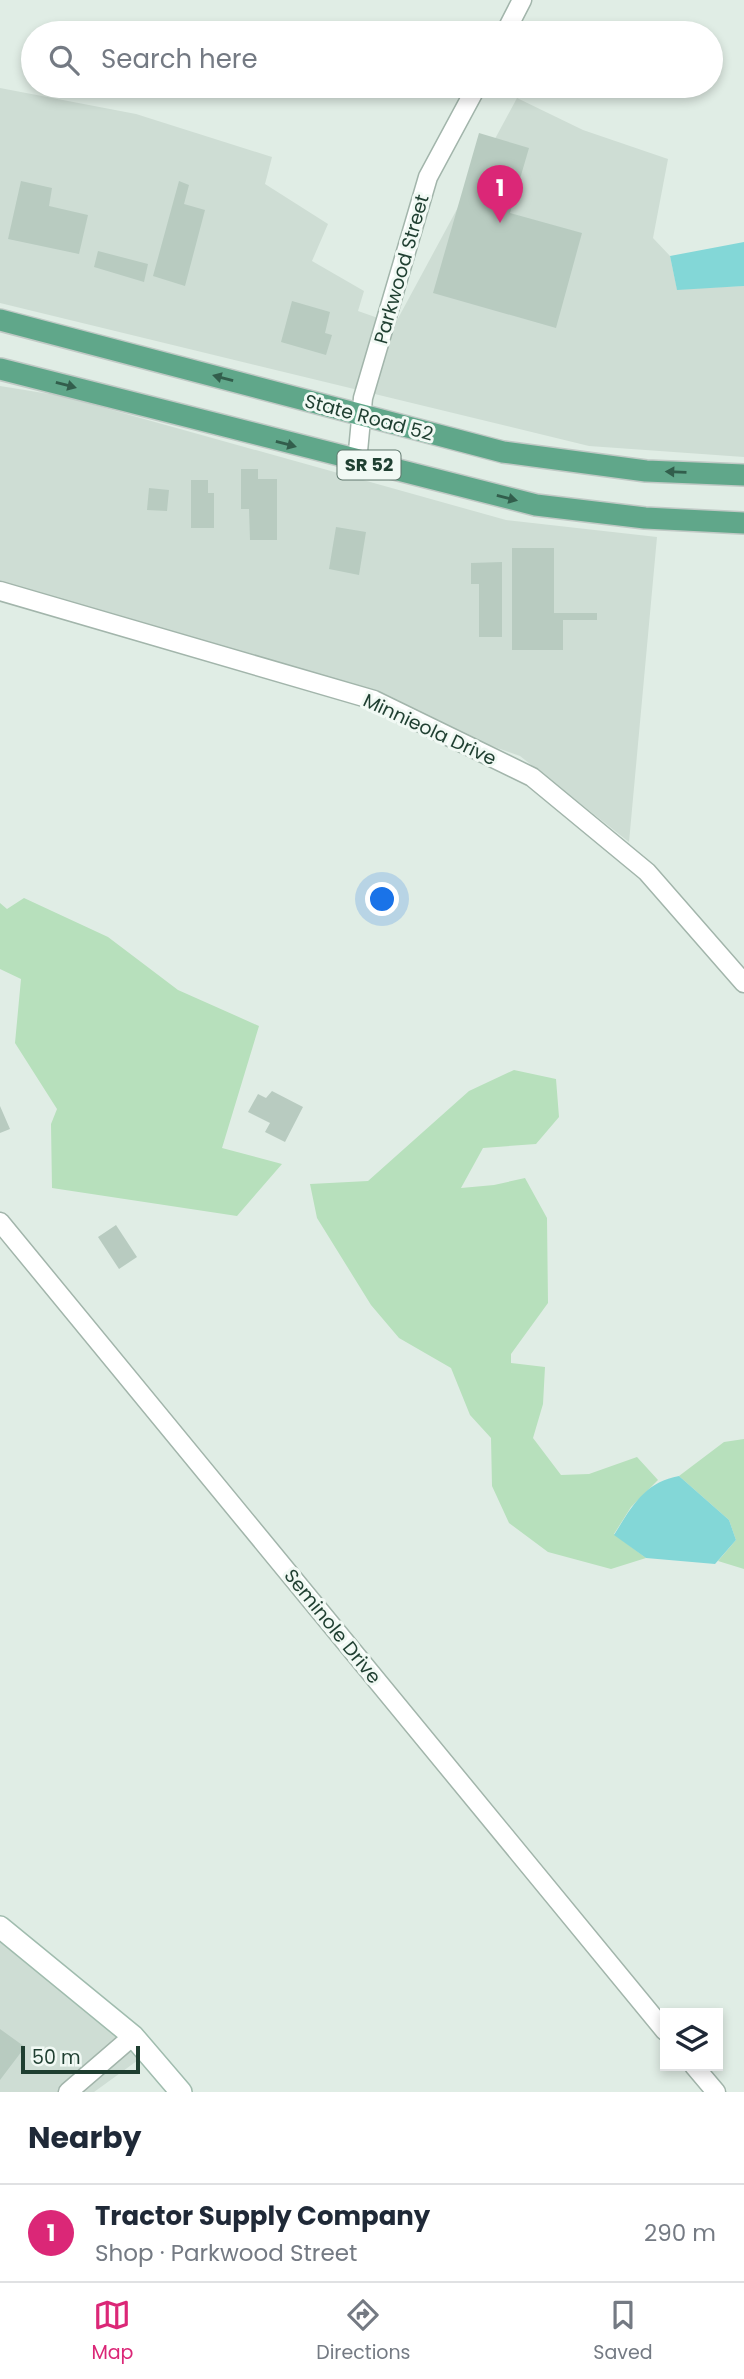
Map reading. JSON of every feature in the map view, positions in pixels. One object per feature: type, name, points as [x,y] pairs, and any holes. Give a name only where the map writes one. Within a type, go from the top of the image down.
[{"type":"main road","name":"State Road 52","points":[[0,320],[503,452],[646,471],[744,475]]},
{"type":"main road","name":"SR 52","points":[[0,369],[357,462],[536,505],[645,518],[744,523]]},
{"type":"street","points":[[511,21],[522,0]]},
{"type":"street","name":"Parkwood Street","points":[[357,462],[360,415],[428,177],[471,98]]},
{"type":"street","name":"Minnieola Drive","points":[[0,592],[374,700],[532,777],[647,872],[744,983]]},
{"type":"street","name":"Seminole Drive","points":[[0,1222],[660,2025]]},
{"type":"street","points":[[0,1927],[133,2036],[181,2092]]},
{"type":"street","points":[[68,2092],[133,2036]]},
{"type":"street","points":[[698,2071],[716,2092]]},
{"type":"shaded area","points":[[0,88],[21,92],[21,98],[52,98],[136,114],[272,157],[265,184],[328,224],[312,261],[364,291],[358,311],[395,324],[517,98],[583,130],[668,159],[653,238],[670,256],[677,289],[744,286],[744,457],[589,446],[0,303]]},
{"type":"shaded area","points":[[0,386],[62,396],[506,520],[657,537],[629,842],[520,756],[247,658],[0,594]]},
{"type":"shaded area","points":[[0,1938],[128,2043],[141,2058],[94,2092],[0,2092]]},
{"type":"green space","points":[[24,898],[108,937],[178,990],[259,1026],[222,1148],[282,1164],[237,1216],[52,1188],[51,1124],[57,1109],[15,1043],[21,979],[0,969],[0,903],[7,909]]},
{"type":"green space","points":[[514,1070],[556,1079],[559,1117],[536,1144],[483,1148],[461,1188],[494,1185],[525,1178],[547,1218],[548,1303],[511,1354],[511,1363],[545,1367],[543,1404],[533,1438],[561,1475],[589,1474],[637,1457],[658,1480],[631,1507],[614,1534],[646,1558],[611,1569],[548,1552],[509,1523],[492,1486],[491,1438],[470,1415],[451,1368],[399,1338],[371,1305],[317,1218],[310,1184],[368,1181],[469,1091]]},
{"type":"green space","points":[[744,1439],[744,1569],[718,1561],[736,1540],[729,1520],[679,1476],[724,1442]]},
{"type":"water","points":[[744,242],[744,286],[677,290],[670,256]]},
{"type":"water","points":[[679,1476],[729,1520],[736,1540],[715,1564],[646,1558],[614,1535],[640,1497],[657,1484]]},
{"type":"building","points":[[479,133],[529,148],[510,213],[582,233],[556,328],[433,293]]},
{"type":"building","points":[[21,181],[52,188],[49,206],[88,215],[79,254],[8,239]]},
{"type":"building","points":[[179,181],[189,185],[184,204],[205,210],[185,286],[153,276]]},
{"type":"building","points":[[98,251],[148,264],[144,282],[94,267]]},
{"type":"building","points":[[292,301],[330,312],[325,333],[332,335],[326,355],[281,342]]},
{"type":"building","points":[[241,469],[258,469],[258,479],[277,479],[277,540],[250,540],[249,509],[241,509]]},
{"type":"building","points":[[191,480],[208,480],[208,493],[214,493],[214,528],[191,528]]},
{"type":"building","points":[[149,488],[169,490],[167,511],[147,510]]},
{"type":"building","points":[[336,527],[366,532],[359,575],[329,569]]},
{"type":"building","points":[[512,548],[554,548],[554,613],[597,613],[597,620],[563,620],[563,650],[512,650]]},
{"type":"building","points":[[502,562],[502,637],[479,637],[479,584],[471,584],[471,563]]},
{"type":"building","points":[[272,1091],[303,1107],[285,1142],[265,1132],[270,1123],[248,1112],[258,1094],[266,1098]]},
{"type":"building","points":[[0,1106],[10,1129],[0,1133]]},
{"type":"building","points":[[116,1225],[137,1257],[119,1269],[98,1237]]},
{"type":"building","points":[[0,2029],[25,2047],[0,2080]]},
{"type":"place","name":"Tractor Supply Company","points":[[500,223]]}]
